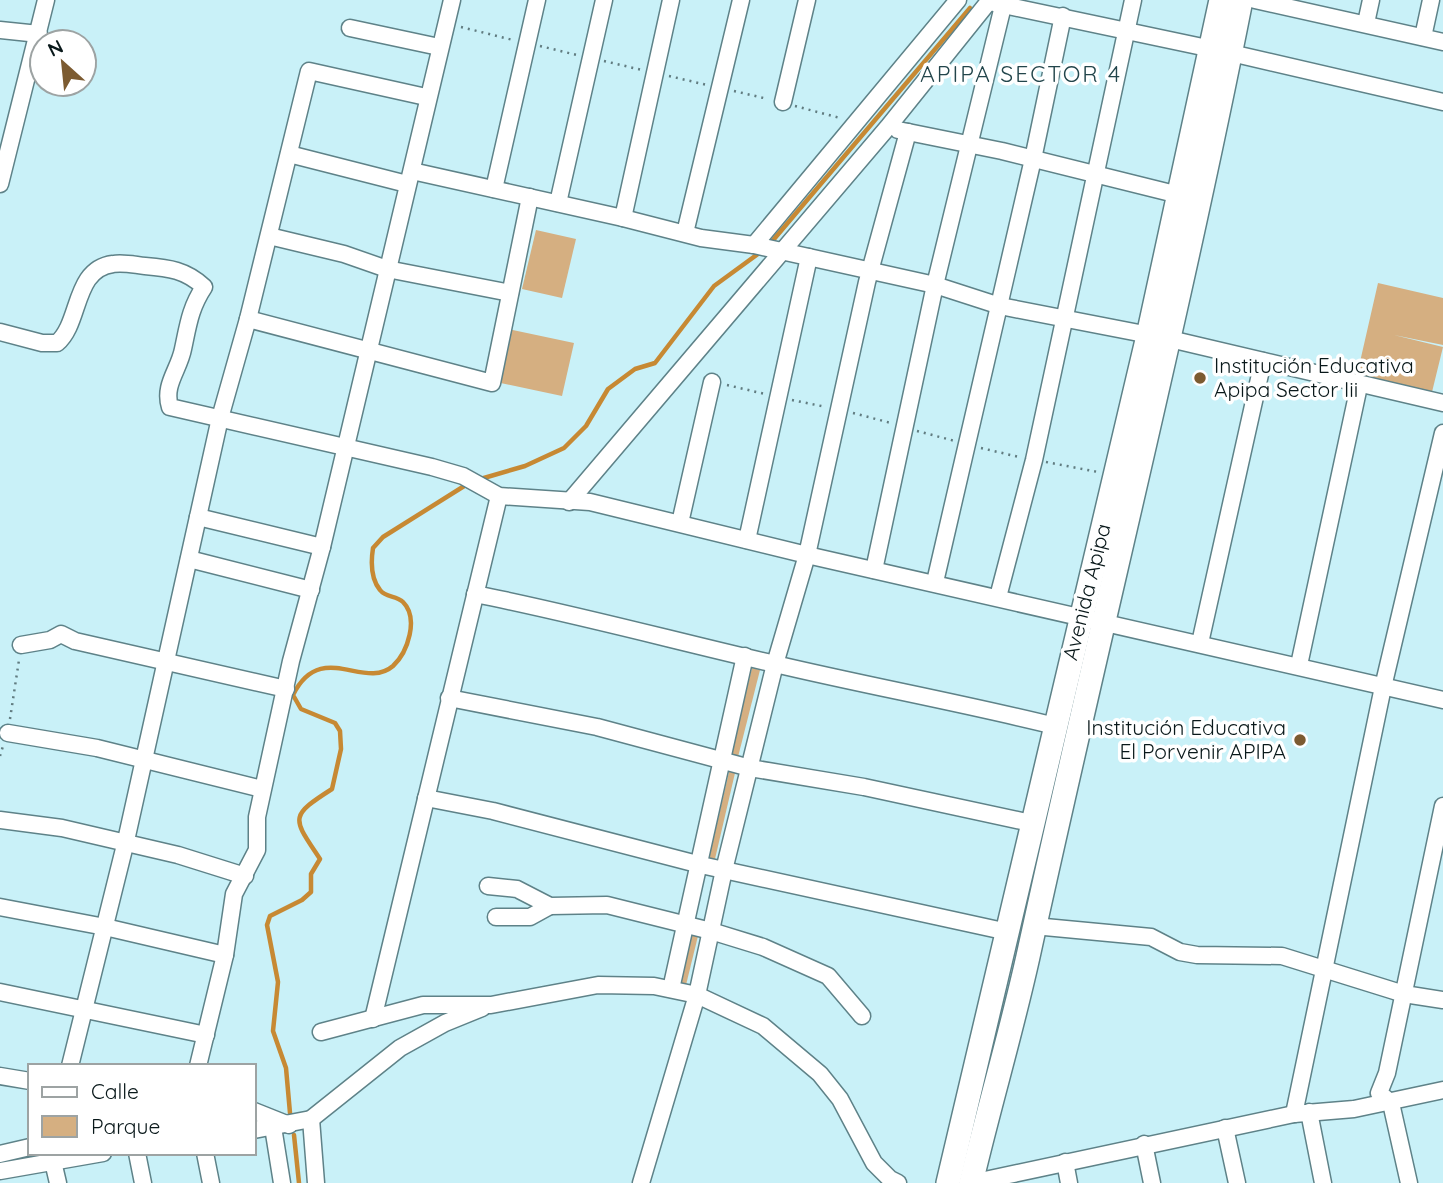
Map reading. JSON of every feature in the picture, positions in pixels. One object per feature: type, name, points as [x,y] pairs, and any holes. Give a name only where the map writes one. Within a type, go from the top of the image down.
[{"type":"street","points":[[40,28],[46,0]]},
{"type":"street","points":[[199,1064],[225,955],[232,902],[257,850],[257,817],[262,789],[410,178],[426,97],[452,0]]},
{"type":"street","points":[[494,189],[537,0]]},
{"type":"street","points":[[558,203],[604,0]]},
{"type":"street","points":[[623,218],[671,0]]},
{"type":"street","points":[[685,233],[741,0]]},
{"type":"street","points":[[783,102],[807,0]]},
{"type":"street","points":[[754,244],[958,0]]},
{"type":"street","points":[[998,597],[1034,460],[1133,0]]},
{"type":"street","name":"Avenida Apipa","points":[[971,1183],[1105,621],[1159,337],[1221,51],[1222,0]]},
{"type":"street","name":"Avenida Apipa","points":[[948,1183],[1081,616],[1159,337],[1179,195],[1221,51],[1241,0]]},
{"type":"street","points":[[1255,0],[1311,6],[1443,42]]},
{"type":"street","points":[[1366,23],[1371,0]]},
{"type":"street","points":[[1423,37],[1431,0]]},
{"type":"street","points":[[991,2],[1443,102]]},
{"type":"street","points":[[569,502],[784,252],[991,2]]},
{"type":"street","points":[[874,570],[935,285],[969,145],[991,2]]},
{"type":"street","points":[[935,582],[1000,306],[1063,16]]},
{"type":"street","points":[[350,28],[439,47]]},
{"type":"street","points":[[0,30],[28,33]]},
{"type":"street","points":[[70,1064],[106,927],[220,418],[248,319],[309,71],[426,97]]},
{"type":"street","points":[[0,184],[28,76]]},
{"type":"street","points":[[888,127],[1179,195]]},
{"type":"street","points":[[641,1183],[697,995],[724,870],[775,664],[807,555],[837,410],[908,132]]},
{"type":"street","points":[[289,154],[410,178],[494,189],[701,238],[754,244],[935,285],[1000,306],[1159,337],[1359,386],[1443,403]]},
{"type":"street","points":[[248,319],[492,383],[530,197]]},
{"type":"street","points":[[269,236],[344,254],[387,269],[510,293]]},
{"type":"street","points":[[747,540],[809,257]]},
{"type":"street","points":[[0,332],[42,343],[57,343],[70,328],[82,288],[100,268],[112,264],[170,268],[182,272],[204,287],[188,319],[183,351],[167,398],[170,407],[463,476],[499,496],[590,502],[807,555],[935,582],[1443,700]]},
{"type":"street","points":[[1200,643],[1263,361]]},
{"type":"street","points":[[680,523],[712,382]]},
{"type":"street","points":[[1299,665],[1359,386]]},
{"type":"street","points":[[1323,1183],[1301,1113],[1322,971],[1383,687],[1443,433]]},
{"type":"street","points":[[373,1019],[499,496]]},
{"type":"street","points":[[198,517],[322,547]]},
{"type":"street","points":[[190,559],[311,590]]},
{"type":"street","points":[[475,594],[587,616],[775,664],[944,699],[1055,726]]},
{"type":"street","points":[[21,645],[50,640],[61,634],[75,640],[286,689]]},
{"type":"street","points":[[671,989],[701,865],[745,656]]},
{"type":"street","points":[[449,698],[597,727],[750,768],[864,787],[1031,823]]},
{"type":"street","points":[[8,733],[63,741],[262,789]]},
{"type":"street","points":[[426,798],[493,810],[701,865],[1008,932]]},
{"type":"street","points":[[1409,1183],[1391,1103],[1379,1093],[1404,994],[1405,973],[1443,806]]},
{"type":"street","points":[[0,820],[62,828],[124,845],[178,855],[245,876]]},
{"type":"street","points":[[488,886],[517,889],[550,906]]},
{"type":"street","points":[[496,917],[530,917],[550,906],[607,905],[711,931],[763,947],[828,976],[845,991],[862,1016]]},
{"type":"street","points":[[0,907],[106,927],[225,955]]},
{"type":"street","points":[[1034,926],[1151,937],[1180,952],[1197,955],[1282,956],[1322,971],[1404,994],[1443,1000]]},
{"type":"street","points":[[321,1032],[423,1005],[491,1005],[598,985],[654,986],[697,995],[763,1026],[811,1065],[840,1099],[874,1163],[890,1180],[898,1183]]},
{"type":"street","points":[[0,992],[84,1007],[206,1035]]},
{"type":"street","points":[[256,1130],[311,1119],[400,1048],[445,1023],[491,1005]]},
{"type":"street","points":[[0,1076],[28,1081]]},
{"type":"street","points":[[971,1183],[1144,1144],[1301,1113],[1391,1103],[1443,1090]]},
{"type":"street","points":[[256,1111],[263,1112],[281,1126]]},
{"type":"street","points":[[311,1119],[316,1183]]},
{"type":"street","points":[[281,1126],[282,1183]]},
{"type":"street","points":[[1225,1128],[1237,1183]]},
{"type":"street","points":[[1144,1144],[1152,1183]]},
{"type":"street","points":[[0,1154],[28,1147]]},
{"type":"street","points":[[137,1155],[143,1183]]},
{"type":"street","points":[[205,1155],[211,1183]]},
{"type":"street","points":[[0,1171],[52,1156],[58,1183]]},
{"type":"street","points":[[1065,1162],[1069,1183]]},
{"type":"path","points":[[0,756],[8,733],[21,645]]},
{"type":"green space","points":[[536,230],[576,239],[562,298],[522,289]]},
{"type":"green space","points":[[1378,283],[1443,298],[1443,345],[1394,335],[1443,347],[1432,392],[1357,375]]},
{"type":"green space","points":[[508,329],[574,343],[562,396],[496,382]]},
{"type":"green space","points":[[752,668],[760,670],[738,757],[730,755]]},
{"type":"green space","points":[[729,772],[735,773],[715,859],[709,858]]},
{"type":"green space","points":[[692,934],[698,936],[686,985],[679,983]]},
{"type":"waterway","points":[[769,245],[970,8]]},
{"type":"waterway","points":[[477,480],[525,466],[564,448],[586,426],[608,389],[635,369],[655,363],[714,286],[762,251]]},
{"type":"waterway","points":[[290,1113],[286,1068],[273,1031],[278,982],[267,925],[270,916],[302,900],[311,892],[311,874],[320,859],[304,835],[299,819],[308,806],[332,789],[341,749],[340,731],[335,723],[301,709],[293,695],[304,679],[316,670],[329,668],[382,672],[398,660],[410,635],[410,617],[403,602],[385,594],[377,586],[372,570],[373,548],[383,537],[469,483]]},
{"type":"waterway","points":[[294,1135],[299,1183]]},
{"type":"place","name":"Institución Educativa Apipa Sector Iii","points":[[1200,378]]},
{"type":"place","name":"Institución Educativa El Porvenir APIPA","points":[[1300,740]]},
{"type":"district","name":"APIPA SECTOR 4","points":[[1021,74]]}]
